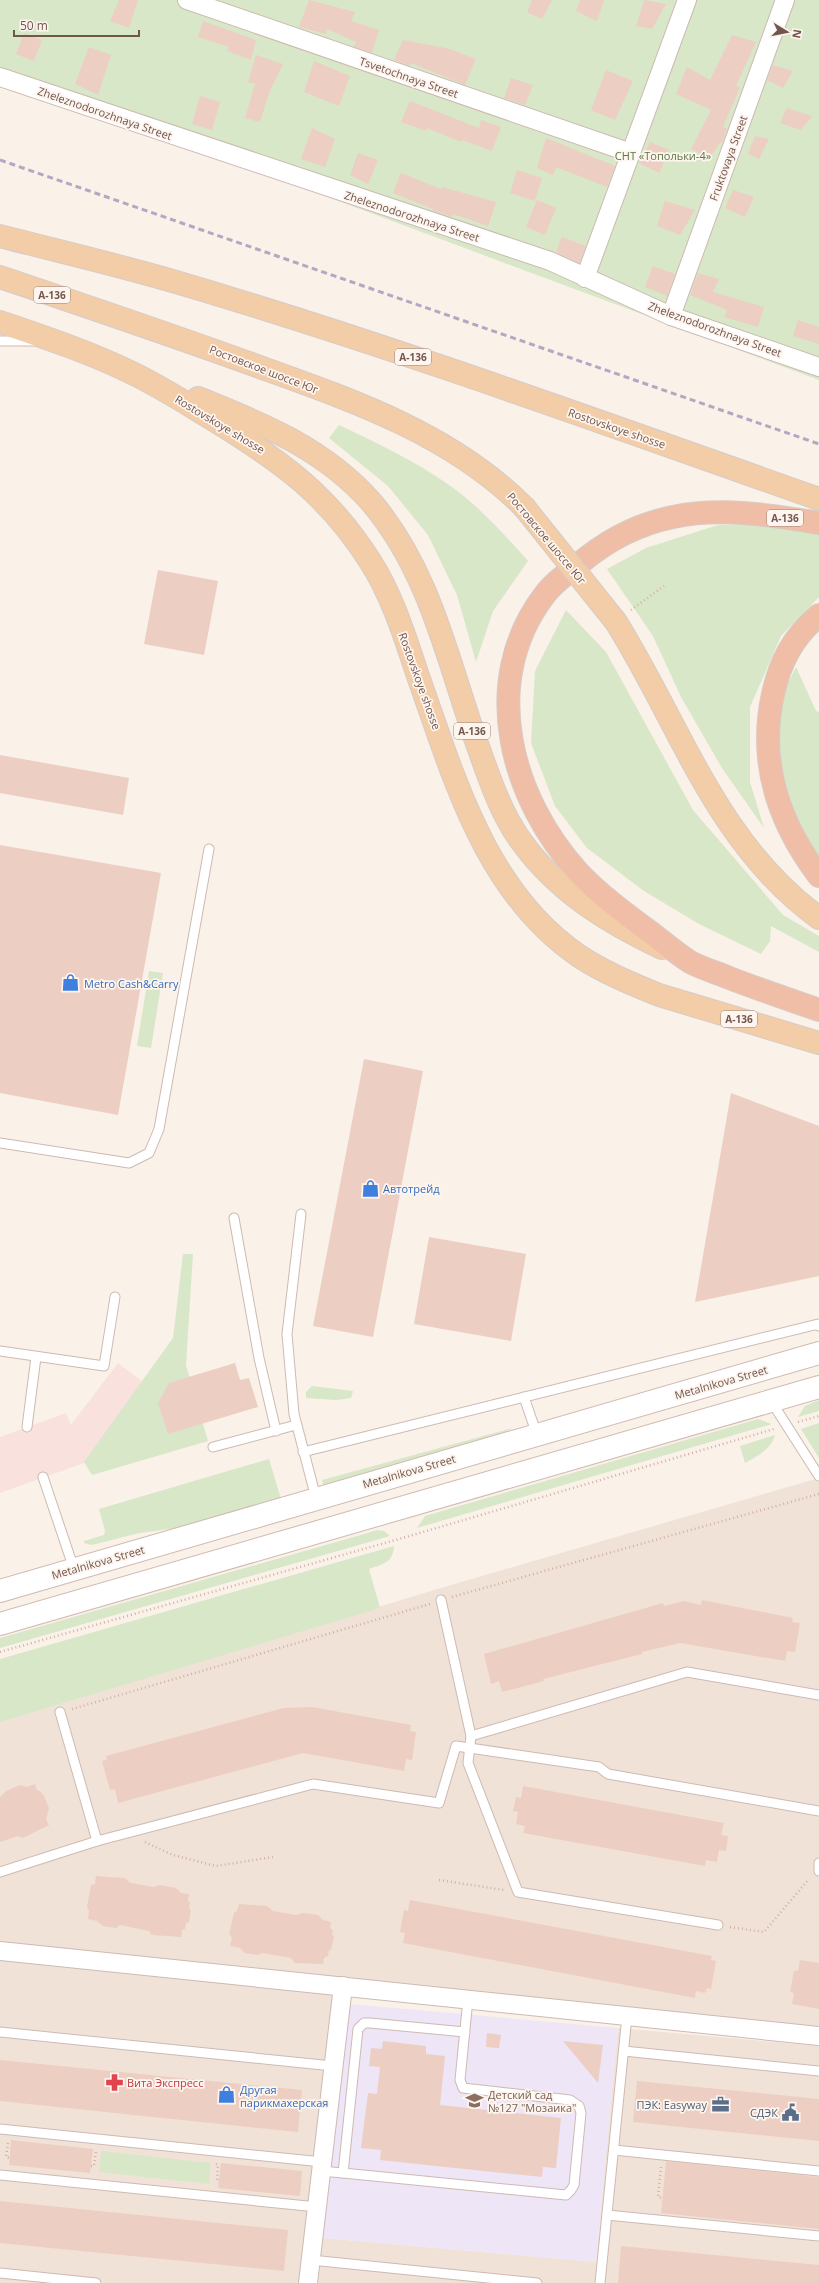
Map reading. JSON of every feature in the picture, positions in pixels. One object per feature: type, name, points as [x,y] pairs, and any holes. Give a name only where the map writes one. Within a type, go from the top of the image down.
[{"type":"highway","name":"А-136","points":[[819,523],[750,515],[706,513],[673,517],[625,533],[591,553],[544,596],[528,621],[516,647],[511,674],[507,714],[511,747],[534,811],[578,871],[607,901],[690,962],[762,991],[819,1010]]},
{"type":"highway","points":[[819,615],[801,631],[784,658],[769,711],[767,739],[769,767],[792,838],[819,876]]},
{"type":"main road","name":"Rostovskoye shosse","points":[[0,236],[173,281],[326,328],[485,381],[819,499]]},
{"type":"main road","name":"Ростовское шоссе Юг","points":[[0,277],[281,374],[411,427],[478,466],[524,507],[616,622],[652,683],[698,770],[740,840],[783,890],[819,918]]},
{"type":"main road","name":"Rostovskoye shosse","points":[[0,322],[55,341],[130,372],[268,453],[297,475],[320,496],[350,532],[371,562],[392,604],[447,759],[478,836],[492,862],[522,903],[556,937],[577,955],[597,967],[636,986],[659,995],[819,1043]]},
{"type":"main road","name":"А-136","points":[[130,372],[285,435],[312,450],[340,472],[371,502],[391,528],[410,558],[429,600],[492,786],[521,841],[544,869],[588,907],[613,923],[690,962]]},
{"type":"main road","name":"Metalnikova Street","points":[[0,1591],[819,1353]]},
{"type":"main road","points":[[0,1624],[819,1387]]},
{"type":"street","name":"Tsvetochnaya Street","points":[[187,0],[631,153]]},
{"type":"street","name":"Fruktovaya Street","points":[[671,316],[785,0]]},
{"type":"street","points":[[585,278],[631,153],[684,1]]},
{"type":"street","name":"Zheleznodorozhnaya Street","points":[[0,77],[550,261],[671,316],[819,367]]},
{"type":"street","points":[[0,1951],[819,2036]]},
{"type":"street","points":[[308,2283],[343,1986]]},
{"type":"lane","points":[[0,341],[55,341]]},
{"type":"lane","points":[[0,1143],[129,1163],[149,1153],[159,1129],[209,849]]},
{"type":"lane","points":[[301,1214],[287,1334],[296,1425],[316,1498]]},
{"type":"lane","points":[[234,1218],[259,1358],[276,1431]]},
{"type":"lane","points":[[0,1351],[104,1366],[115,1297]]},
{"type":"lane","points":[[303,1452],[818,1324],[819,1326]]},
{"type":"lane","points":[[27,1427],[36,1357]]},
{"type":"lane","points":[[524,1397],[537,1435]]},
{"type":"lane","points":[[771,1401],[785,1426],[819,1476]]},
{"type":"lane","points":[[213,1447],[296,1425]]},
{"type":"lane","points":[[43,1477],[74,1570]]},
{"type":"lane","points":[[441,1600],[471,1736],[468,1763],[518,1892],[718,1925]]},
{"type":"lane","points":[[471,1736],[687,1672],[819,1695]]},
{"type":"lane","points":[[60,1712],[97,1841]]},
{"type":"lane","points":[[0,1872],[97,1841],[313,1784],[439,1803],[456,1746],[599,1767],[608,1774],[819,1811]]},
{"type":"lane","points":[[0,2129],[322,2166],[343,2173],[560,2195],[566,2194],[572,2190],[581,2113],[579,2106],[570,2100],[463,2088],[460,2080],[468,1999]]},
{"type":"lane","points":[[600,2283],[627,2016]]},
{"type":"lane","points":[[343,2173],[358,2029],[364,2023],[370,2023],[465,2032]]},
{"type":"lane","points":[[0,2032],[333,2066]]},
{"type":"lane","points":[[624,2051],[819,2070]]},
{"type":"lane","points":[[614,2150],[819,2171]]},
{"type":"lane","points":[[0,2174],[317,2207]]},
{"type":"lane","points":[[607,2215],[819,2236]]},
{"type":"lane","points":[[311,2260],[537,2283]]},
{"type":"lane","points":[[0,2273],[96,2283]]},
{"type":"path","points":[[616,622],[664,586]]},
{"type":"path","points":[[0,1652],[406,1537],[819,1416]]},
{"type":"path","points":[[60,1712],[441,1600],[819,1494]]},
{"type":"path","points":[[127,1833],[173,1855],[216,1866],[274,1858]]},
{"type":"path","points":[[718,1925],[764,1932],[819,1867]]},
{"type":"path","points":[[439,1880],[518,1892]]},
{"type":"path","points":[[8,2140],[6,2157],[10,2158]]},
{"type":"path","points":[[91,2166],[94,2166],[96,2149]]},
{"type":"path","points":[[662,2155],[658,2197],[662,2198]]},
{"type":"path","points":[[213,2164],[218,2165],[217,2181],[219,2181]]},
{"type":"shaded area","points":[[118,1363],[143,1382],[84,1463],[0,1493],[0,1437],[66,1413],[71,1425]]},
{"type":"shaded area","points":[[819,1478],[819,2033],[0,1948],[0,1722],[451,1585]]},
{"type":"shaded area","points":[[0,1957],[337,1991],[303,2283],[0,2283]]},
{"type":"shaded area","name":"Детский сад №127 \"Мозаика\"","points":[[349,2004],[618,2028],[596,2262],[323,2238]]},
{"type":"shaded area","points":[[618,2028],[819,2046],[819,2283],[318,2283],[323,2238],[596,2262]]},
{"type":"green space","name":"СНТ «Топольки-4»","points":[[0,0],[819,0],[819,380],[105,114],[0,79]]},
{"type":"green space","points":[[339,425],[409,460],[449,485],[481,511],[528,561],[493,611],[476,662],[457,595],[428,535],[388,486],[329,438]]},
{"type":"green space","points":[[779,524],[819,535],[819,597],[781,636],[750,707],[750,782],[764,828],[722,768],[681,697],[653,636],[607,569],[646,548],[718,525]]},
{"type":"green space","points":[[566,610],[606,652],[693,810],[783,915],[819,936],[819,952],[771,926],[770,941],[761,954],[699,924],[644,891],[587,848],[555,806],[531,743],[535,671]]},
{"type":"green space","points":[[796,667],[816,711],[819,712],[819,871],[790,826],[773,742],[784,691]]},
{"type":"green space","points":[[149,971],[163,973],[151,1048],[137,1046]]},
{"type":"green space","points":[[183,1254],[193,1254],[186,1365],[208,1441],[92,1475],[84,1462],[173,1338]]},
{"type":"green space","points":[[312,1386],[353,1391],[351,1398],[337,1400],[306,1398],[306,1392]]},
{"type":"green space","points":[[819,1400],[819,1411],[798,1417],[805,1406]]},
{"type":"green space","points":[[758,1419],[772,1424],[417,1528],[425,1516]]},
{"type":"green space","points":[[819,1423],[819,1458],[801,1429]]},
{"type":"green space","points":[[513,1428],[486,1442],[324,1487],[322,1480]]},
{"type":"green space","points":[[775,1435],[767,1449],[745,1463],[740,1446]]},
{"type":"green space","points":[[269,1459],[281,1499],[184,1527],[139,1533],[92,1545],[84,1543],[84,1541],[104,1535],[105,1531],[99,1509]]},
{"type":"green space","points":[[378,1530],[384,1531],[390,1536],[0,1648],[0,1638]]},
{"type":"green space","points":[[394,1546],[392,1556],[386,1562],[369,1569],[380,1608],[0,1722],[0,1659]]},
{"type":"green space","points":[[101,2151],[211,2163],[209,2184],[99,2172]]},
{"type":"building","points":[[119,0],[138,0],[129,28],[110,21]]},
{"type":"building","points":[[309,0],[355,12],[351,21],[379,30],[372,53],[354,47],[356,42],[327,29],[326,34],[299,27]]},
{"type":"building","points":[[532,0],[552,0],[542,19],[527,12]]},
{"type":"building","points":[[580,0],[604,0],[597,21],[576,11]]},
{"type":"building","points":[[644,0],[666,4],[652,29],[636,26]]},
{"type":"building","points":[[203,21],[256,40],[251,60],[227,51],[229,47],[198,37]]},
{"type":"building","points":[[24,33],[42,40],[34,61],[16,54]]},
{"type":"building","points":[[732,35],[756,42],[736,86],[740,87],[723,127],[727,129],[722,143],[720,143],[709,158],[691,149],[711,110],[676,94],[687,67],[710,80]]},
{"type":"building","points":[[403,40],[450,49],[476,59],[465,85],[411,63],[410,66],[394,60]]},
{"type":"building","points":[[89,47],[111,55],[98,95],[75,84]]},
{"type":"building","points":[[256,55],[283,64],[269,93],[260,122],[245,118],[255,84],[248,82]]},
{"type":"building","points":[[314,61],[350,76],[339,106],[304,92]]},
{"type":"building","points":[[773,65],[793,71],[783,88],[767,80]]},
{"type":"building","points":[[606,70],[633,81],[615,120],[591,110]]},
{"type":"building","points":[[511,78],[533,85],[525,105],[504,98]]},
{"type":"building","points":[[200,96],[220,102],[212,130],[192,124]]},
{"type":"building","points":[[410,101],[479,128],[481,120],[501,127],[492,151],[462,140],[461,142],[427,128],[426,131],[401,122]]},
{"type":"building","points":[[787,108],[812,116],[801,130],[780,123]]},
{"type":"building","points":[[312,128],[335,139],[325,167],[301,159]]},
{"type":"building","points":[[755,136],[769,139],[759,159],[748,154]]},
{"type":"building","points":[[546,138],[615,166],[607,187],[556,167],[553,175],[537,168]]},
{"type":"building","points":[[650,142],[669,150],[659,173],[639,163]]},
{"type":"building","points":[[358,153],[378,160],[368,184],[350,175]]},
{"type":"building","points":[[517,170],[542,178],[535,201],[510,193]]},
{"type":"building","points":[[401,173],[441,189],[442,187],[496,202],[488,226],[453,214],[452,217],[393,193]]},
{"type":"building","points":[[733,190],[754,197],[745,217],[725,208]]},
{"type":"building","points":[[537,200],[556,208],[545,235],[526,227]]},
{"type":"building","points":[[665,201],[695,210],[680,235],[657,226]]},
{"type":"building","points":[[562,237],[586,246],[579,263],[556,252]]},
{"type":"building","points":[[653,266],[675,274],[667,296],[645,287]]},
{"type":"building","points":[[698,273],[719,279],[713,292],[764,307],[758,327],[724,317],[727,310],[690,295]]},
{"type":"building","points":[[798,320],[819,327],[819,344],[793,336]]},
{"type":"building","points":[[158,570],[218,581],[204,655],[144,644]]},
{"type":"building","points":[[0,755],[129,778],[123,815],[0,793]]},
{"type":"building","name":"Metro Cash&Carry","points":[[0,845],[161,873],[118,1115],[0,1093]]},
{"type":"building","name":"Автотрейд","points":[[364,1059],[423,1071],[373,1337],[313,1326]]},
{"type":"building","points":[[731,1093],[819,1126],[819,1276],[695,1302]]},
{"type":"building","points":[[429,1237],[526,1254],[511,1341],[414,1324]]},
{"type":"building","points":[[235,1363],[240,1380],[249,1378],[258,1407],[168,1434],[158,1403],[169,1383]]},
{"type":"building","points":[[702,1600],[793,1618],[792,1622],[800,1623],[795,1652],[787,1651],[785,1661],[680,1643],[543,1679],[544,1681],[502,1692],[499,1681],[491,1684],[484,1654],[663,1603],[664,1606],[684,1601],[701,1605]]},
{"type":"building","points":[[312,1707],[411,1725],[410,1731],[416,1732],[412,1760],[406,1759],[404,1771],[303,1753],[118,1803],[115,1789],[110,1790],[102,1761],[107,1760],[106,1756],[284,1708]]},
{"type":"building","points":[[35,1784],[37,1790],[44,1796],[49,1808],[46,1819],[49,1825],[23,1838],[18,1836],[0,1842],[0,1797],[6,1791],[20,1785],[27,1787]]},
{"type":"building","points":[[523,1786],[724,1823],[721,1835],[728,1836],[726,1851],[719,1850],[717,1862],[706,1860],[705,1866],[523,1833],[525,1826],[516,1824],[518,1812],[513,1811],[516,1797],[521,1798]]},
{"type":"building","points":[[96,1876],[124,1878],[131,1883],[154,1887],[160,1885],[176,1888],[181,1893],[189,1894],[188,1901],[190,1903],[189,1908],[191,1910],[189,1922],[186,1923],[185,1929],[182,1930],[181,1937],[152,1935],[149,1931],[120,1925],[116,1928],[103,1926],[97,1921],[88,1919],[89,1911],[87,1907],[91,1885],[95,1884]]},
{"type":"building","points":[[410,1900],[712,1956],[711,1960],[716,1961],[711,1989],[707,1988],[705,1993],[696,1991],[695,1998],[403,1943],[405,1933],[400,1932],[404,1910],[408,1911]]},
{"type":"building","points":[[239,1904],[267,1906],[273,1911],[296,1915],[303,1913],[318,1915],[323,1920],[331,1922],[330,1928],[333,1930],[332,1935],[334,1937],[331,1950],[329,1950],[328,1956],[324,1958],[323,1964],[295,1963],[291,1958],[263,1953],[258,1955],[245,1953],[240,1948],[230,1946],[232,1938],[229,1934],[234,1913],[237,1911]]},
{"type":"building","points":[[800,1960],[819,1963],[819,2009],[792,2004],[794,1993],[790,1992],[794,1971],[798,1971]]},
{"type":"building","points":[[487,2033],[501,2035],[499,2048],[486,2047]]},
{"type":"building","points":[[383,2041],[426,2046],[426,2054],[445,2056],[440,2105],[561,2118],[556,2168],[543,2167],[542,2177],[380,2160],[381,2150],[361,2148],[368,2093],[377,2094],[380,2067],[369,2066],[371,2048],[382,2049]]},
{"type":"building","points":[[563,2041],[603,2045],[598,2083]]},
{"type":"building","points":[[0,2060],[302,2090],[298,2132],[0,2101]]},
{"type":"building","points":[[637,2081],[819,2099],[819,2141],[633,2122]]},
{"type":"building","points":[[11,2140],[93,2149],[90,2173],[9,2165]]},
{"type":"building","points":[[666,2161],[819,2177],[819,2229],[661,2213]]},
{"type":"building","points":[[221,2163],[302,2171],[300,2196],[218,2188]]},
{"type":"building","points":[[0,2201],[288,2230],[284,2271],[0,2243]]},
{"type":"building","points":[[621,2246],[819,2265],[819,2283],[618,2283]]},
{"type":"railway","points":[[0,160],[819,444]]},
{"type":"place","name":"Metro Cash&Carry","points":[[71,983]]},
{"type":"place","name":"Автотрейд","points":[[370,1188]]},
{"type":"place","name":"Вита Экспресс","points":[[114,2082]]},
{"type":"place","name":"Другая парикмахерская","points":[[227,2095]]},
{"type":"place","name":"Детский сад №127 \"Мозаика\"","points":[[475,2100]]},
{"type":"place","name":"ПЭК: Easyway","points":[[720,2104]]},
{"type":"place","name":"СДЭК","points":[[791,2112]]}]
